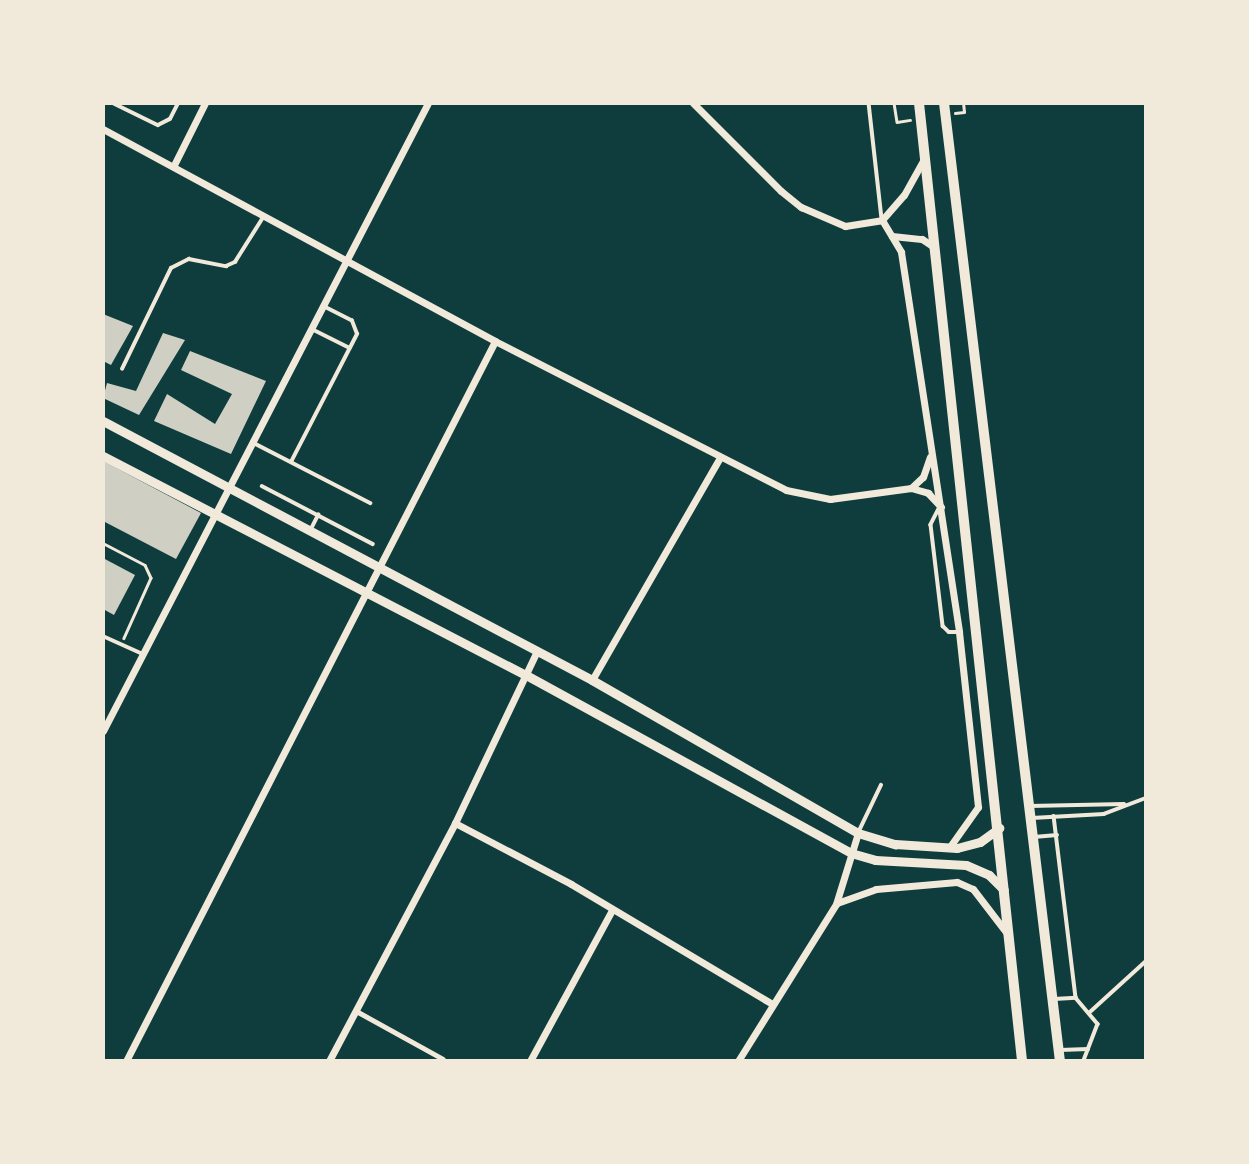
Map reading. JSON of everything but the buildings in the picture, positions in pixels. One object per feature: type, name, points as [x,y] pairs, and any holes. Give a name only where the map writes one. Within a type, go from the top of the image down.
[{"type":"highway","points":[[919,103],[923,162],[936,249],[1022,1061]]},
{"type":"highway","points":[[944,103],[1059,1055]]},
{"type":"street","points":[[174,165],[205,103]]},
{"type":"street","points":[[103,731],[428,103]]},
{"type":"street","points":[[693,103],[801,207],[845,226],[882,220],[904,195],[923,162]]},
{"type":"street","points":[[103,129],[719,459],[814,499],[911,488],[928,493],[941,507]]},
{"type":"street","points":[[882,220],[901,252],[930,453],[941,507],[978,807],[949,848]]},
{"type":"street","points":[[892,236],[922,239],[936,249]]},
{"type":"street","points":[[126,1061],[495,341]]},
{"type":"street","points":[[103,421],[592,680],[858,832],[895,844],[949,848],[980,842],[999,828]]},
{"type":"street","points":[[911,488],[923,477],[930,453]]},
{"type":"street","points":[[103,456],[526,675],[851,853],[875,860],[966,865],[989,874],[1006,892]]},
{"type":"street","points":[[592,680],[719,459]]},
{"type":"street","points":[[329,1061],[455,822],[537,651]]},
{"type":"street","points":[[455,822],[772,1004]]},
{"type":"street","points":[[738,1061],[836,904],[858,832]]},
{"type":"street","points":[[836,904],[876,889],[957,882],[973,889],[995,923],[1011,938]]},
{"type":"street","points":[[530,1061],[612,910]]},
{"type":"street","points":[[356,1011],[443,1059]]},
{"type":"lane","points":[[113,103],[158,125],[170,119],[178,103]]},
{"type":"lane","points":[[869,103],[882,220]]},
{"type":"lane","points":[[122,369],[171,268],[189,259],[226,266],[234,262],[265,215]]},
{"type":"lane","points":[[291,462],[349,348],[356,325],[324,307]]},
{"type":"lane","points":[[312,329],[349,348]]},
{"type":"lane","points":[[253,442],[370,503]]},
{"type":"lane","points":[[262,486],[373,544]]},
{"type":"lane","points":[[941,507],[931,525],[943,626],[949,632],[958,632]]},
{"type":"lane","points":[[310,531],[318,515]]},
{"type":"lane","points":[[103,636],[143,654]]},
{"type":"lane","points":[[858,832],[881,785]]},
{"type":"lane","points":[[1028,812],[1055,816],[1104,814],[1146,798]]},
{"type":"lane","points":[[1028,812],[1126,804]]},
{"type":"lane","points":[[1055,816],[1076,998],[1090,1012],[1098,1032],[1084,1061]]},
{"type":"lane","points":[[1031,837],[1057,835]]},
{"type":"lane","points":[[1090,1012],[1146,961]]},
{"type":"lane","points":[[1052,999],[1076,998]]},
{"type":"lane","points":[[1059,1055],[1088,1049]]},
{"type":"path","points":[[894,103],[897,122]]},
{"type":"path","points":[[963,103],[964,112]]},
{"type":"path","points":[[103,543],[139,561],[151,578],[121,644]]}]
